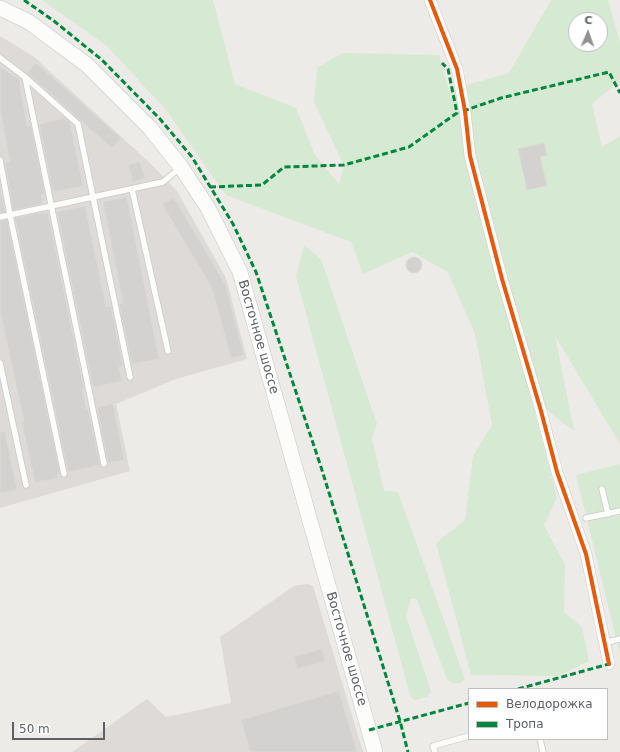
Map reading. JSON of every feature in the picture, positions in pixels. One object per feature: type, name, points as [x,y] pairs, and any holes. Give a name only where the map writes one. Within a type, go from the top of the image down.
[{"type":"main road","name":"Восточное шоссе","points":[[0,8],[29,22],[87,65],[150,128],[181,167],[208,208],[240,272],[375,752]]},
{"type":"street","points":[[430,0],[457,70],[465,111],[470,156],[502,279],[541,411],[557,472],[586,554],[609,664]]},
{"type":"lane","points":[[0,58],[25,77],[78,124],[130,377]]},
{"type":"lane","points":[[25,77],[104,464]]},
{"type":"lane","points":[[0,160],[64,474]]},
{"type":"lane","points":[[0,217],[163,182],[181,167]]},
{"type":"lane","points":[[132,189],[168,351]]},
{"type":"lane","points":[[0,363],[26,485]]},
{"type":"lane","points":[[602,489],[608,514]]},
{"type":"lane","points":[[586,518],[620,511]]},
{"type":"lane","points":[[604,643],[620,640]]},
{"type":"lane","points":[[435,752],[433,746],[468,736]]},
{"type":"lane","points":[[540,740],[544,752]]},
{"type":"shaded area","points":[[0,36],[34,57],[150,163],[177,191],[226,278],[247,359],[176,379],[116,404],[130,471],[0,508]]},
{"type":"shaded area","points":[[307,584],[313,586],[363,752],[72,752],[147,699],[166,717],[231,703],[220,637],[294,586]]},
{"type":"green space","points":[[42,0],[213,0],[235,84],[296,108],[315,155],[339,184],[344,166],[314,102],[317,68],[342,53],[439,55],[449,90],[509,73],[551,0],[608,0],[620,43],[620,81],[592,104],[602,147],[620,136],[620,444],[555,336],[574,431],[531,398],[557,498],[544,525],[565,565],[564,612],[582,627],[589,661],[558,676],[471,675],[436,543],[465,520],[473,456],[492,425],[475,334],[448,272],[412,252],[363,274],[351,242],[226,195],[166,110],[107,46]]},
{"type":"green space","points":[[304,245],[321,259],[377,424],[372,438],[384,491],[398,492],[465,679],[461,683],[453,683],[447,679],[417,600],[411,598],[406,616],[431,691],[427,697],[414,700],[410,695],[296,277]]},
{"type":"green space","points":[[620,464],[620,654],[576,475]]},
{"type":"building","points":[[36,63],[121,138],[112,148],[27,73]]},
{"type":"building","points":[[0,67],[19,79],[27,126],[31,125],[45,194],[41,195],[42,204],[13,210],[5,162],[10,162],[0,109]]},
{"type":"building","points":[[65,118],[70,122],[83,186],[53,192],[39,124]]},
{"type":"building","points":[[544,143],[547,155],[540,157],[547,186],[527,190],[518,149]]},
{"type":"building","points":[[140,162],[145,178],[133,182],[128,165]]},
{"type":"building","points":[[0,184],[5,212],[0,213]]},
{"type":"building","points":[[127,197],[159,359],[132,364],[119,304],[123,303],[103,202]]},
{"type":"building","points":[[174,198],[225,284],[244,355],[231,358],[212,288],[162,204]]},
{"type":"building","points":[[85,206],[106,307],[111,306],[123,366],[119,367],[122,381],[93,387],[57,212]]},
{"type":"building","points":[[44,212],[45,214],[48,213],[84,389],[82,389],[86,409],[88,408],[100,465],[68,472],[15,218]]},
{"type":"building","points":[[7,220],[60,474],[57,474],[58,478],[35,482],[22,423],[24,422],[0,311],[0,221]]},
{"type":"building","points":[[414,257],[421,262],[422,265],[417,272],[414,273],[407,268],[406,265],[411,258]]},
{"type":"building","points":[[113,404],[124,460],[108,463],[97,407]]},
{"type":"building","points":[[0,432],[5,432],[17,490],[0,493]]},
{"type":"building","points":[[322,649],[325,661],[297,669],[294,657]]},
{"type":"building","points":[[339,691],[357,752],[250,752],[241,720]]},
{"type":"marked path","points":[[24,0],[54,21],[102,60],[160,119],[192,157],[233,224],[256,272],[321,467],[400,721],[408,752]]},
{"type":"marked path","points":[[210,187],[262,185],[284,167],[344,165],[409,147],[457,113],[448,69],[442,63]]},
{"type":"marked path","points":[[463,111],[501,98],[609,72],[620,93]]},
{"type":"marked path","points":[[522,688],[609,664]]},
{"type":"marked path","points":[[369,730],[468,703]]},
{"type":"cycle path","points":[[430,0],[457,69],[465,111],[470,156],[502,279],[541,411],[557,472],[586,554],[609,664]]}]
